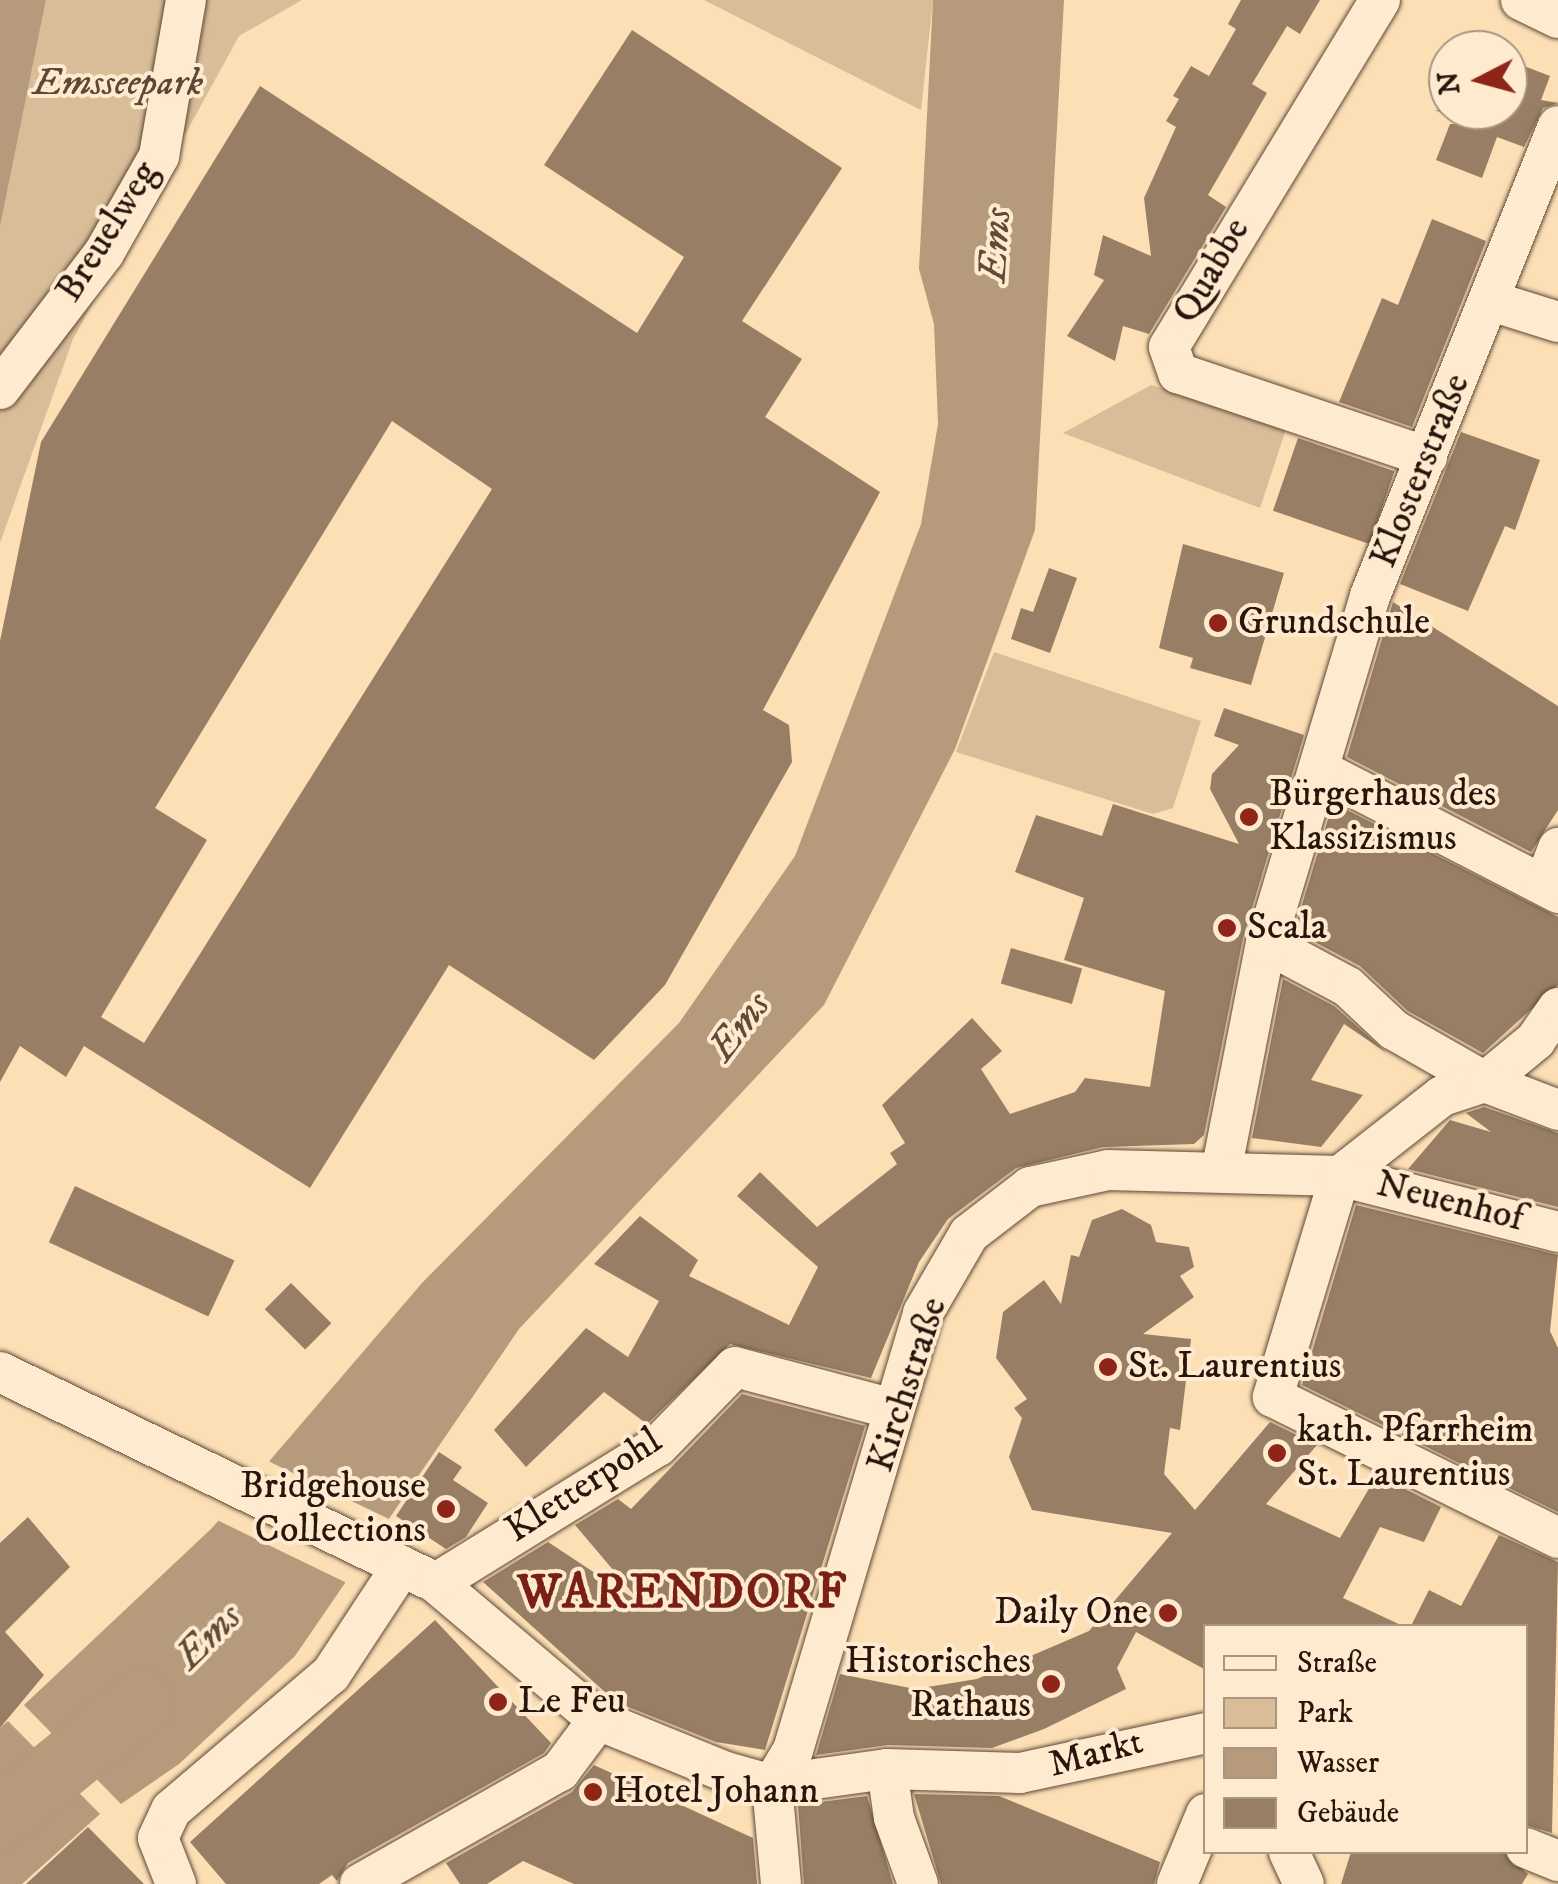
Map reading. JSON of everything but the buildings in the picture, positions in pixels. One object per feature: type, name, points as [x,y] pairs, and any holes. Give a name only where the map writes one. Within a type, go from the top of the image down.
[{"type":"street","name":"Breuelweg","points":[[0,388],[104,253],[159,156],[186,0]]},
{"type":"street","name":"Quabbe","points":[[1380,0],[1169,346],[1178,373],[1427,457]]},
{"type":"street","points":[[1520,0],[1558,18]]},
{"type":"street","name":"Klosterstraße","points":[[1220,1172],[1266,943],[1322,770],[1370,596],[1558,126]]},
{"type":"street","points":[[1491,300],[1558,322]]},
{"type":"street","points":[[1322,770],[1551,889],[1558,848]]},
{"type":"street","points":[[1266,943],[1348,987],[1394,1030],[1486,1082],[1558,1110]]},
{"type":"street","points":[[1558,1008],[1536,1040],[1486,1082],[1442,1096],[1340,1176],[1273,1397],[1558,1538]]},
{"type":"street","name":"Kirchstraße","points":[[772,1786],[793,1750],[923,1314],[969,1234],[1030,1187],[1108,1170],[1340,1176]]},
{"type":"street","name":"Neuenhof","points":[[1340,1176],[1558,1232]]},
{"type":"street","name":"Kletterpohl","points":[[404,1568],[658,1446],[735,1367],[893,1409]]},
{"type":"street","points":[[0,1372],[404,1568],[598,1720],[772,1786],[781,1884]]},
{"type":"street","points":[[176,1884],[158,1838],[171,1810],[330,1674],[404,1568]]},
{"type":"street","points":[[360,1884],[560,1771],[598,1720]]},
{"type":"street","name":"Markt","points":[[772,1786],[888,1769],[986,1773],[1203,1733]]},
{"type":"street","points":[[888,1769],[894,1818],[918,1884]]},
{"type":"street","points":[[1180,1877],[1203,1821]]},
{"type":"street","points":[[1528,1849],[1558,1860]]},
{"type":"street","points":[[1290,1854],[1304,1884]]},
{"type":"green space","name":"Emsseepark","points":[[46,0],[302,0],[239,36],[73,339],[0,543],[0,227]]},
{"type":"green space","points":[[704,0],[933,0],[921,110]]},
{"type":"green space","points":[[1151,385],[1287,426],[1260,508],[1063,433]]},
{"type":"green space","points":[[994,652],[1201,721],[1173,808],[1153,814],[956,752]]},
{"type":"water","points":[[0,0],[46,0],[0,227]]},
{"type":"water","points":[[933,0],[1064,0],[1035,530],[955,749],[824,1005],[519,1329],[295,1656],[179,1764],[121,1804],[24,1705],[212,1528],[422,1283],[679,1023],[795,856],[921,524],[938,424],[934,324],[919,269]]},
{"type":"water","points":[[8,1721],[100,1814],[22,1884],[0,1884],[0,1728]]},
{"type":"pier","points":[[266,1460],[389,1519],[351,1585],[217,1520]]},
{"type":"waterway","name":"Ems","points":[[0,1816],[141,1701]]},
{"type":"place","name":"Grundschule","points":[[1218,623]]},
{"type":"place","name":"Bürgerhaus des Klassizismus","points":[[1249,817]]},
{"type":"place","name":"Scala","points":[[1227,928]]},
{"type":"place","name":"St. Laurentius","points":[[1108,1367]]},
{"type":"place","name":"kath. Pfarrheim St. Laurentius","points":[[1277,1453]]},
{"type":"place","name":"Bridgehouse Collections","points":[[446,1509]]},
{"type":"place","name":"Daily One","points":[[1168,1613]]},
{"type":"place","name":"Historisches Rathaus","points":[[1051,1684]]},
{"type":"place","name":"Le Feu","points":[[498,1702]]},
{"type":"place","name":"Hotel Johann","points":[[593,1792]]},
{"type":"district","name":"WARENDORF","points":[[683,1594]]}]
